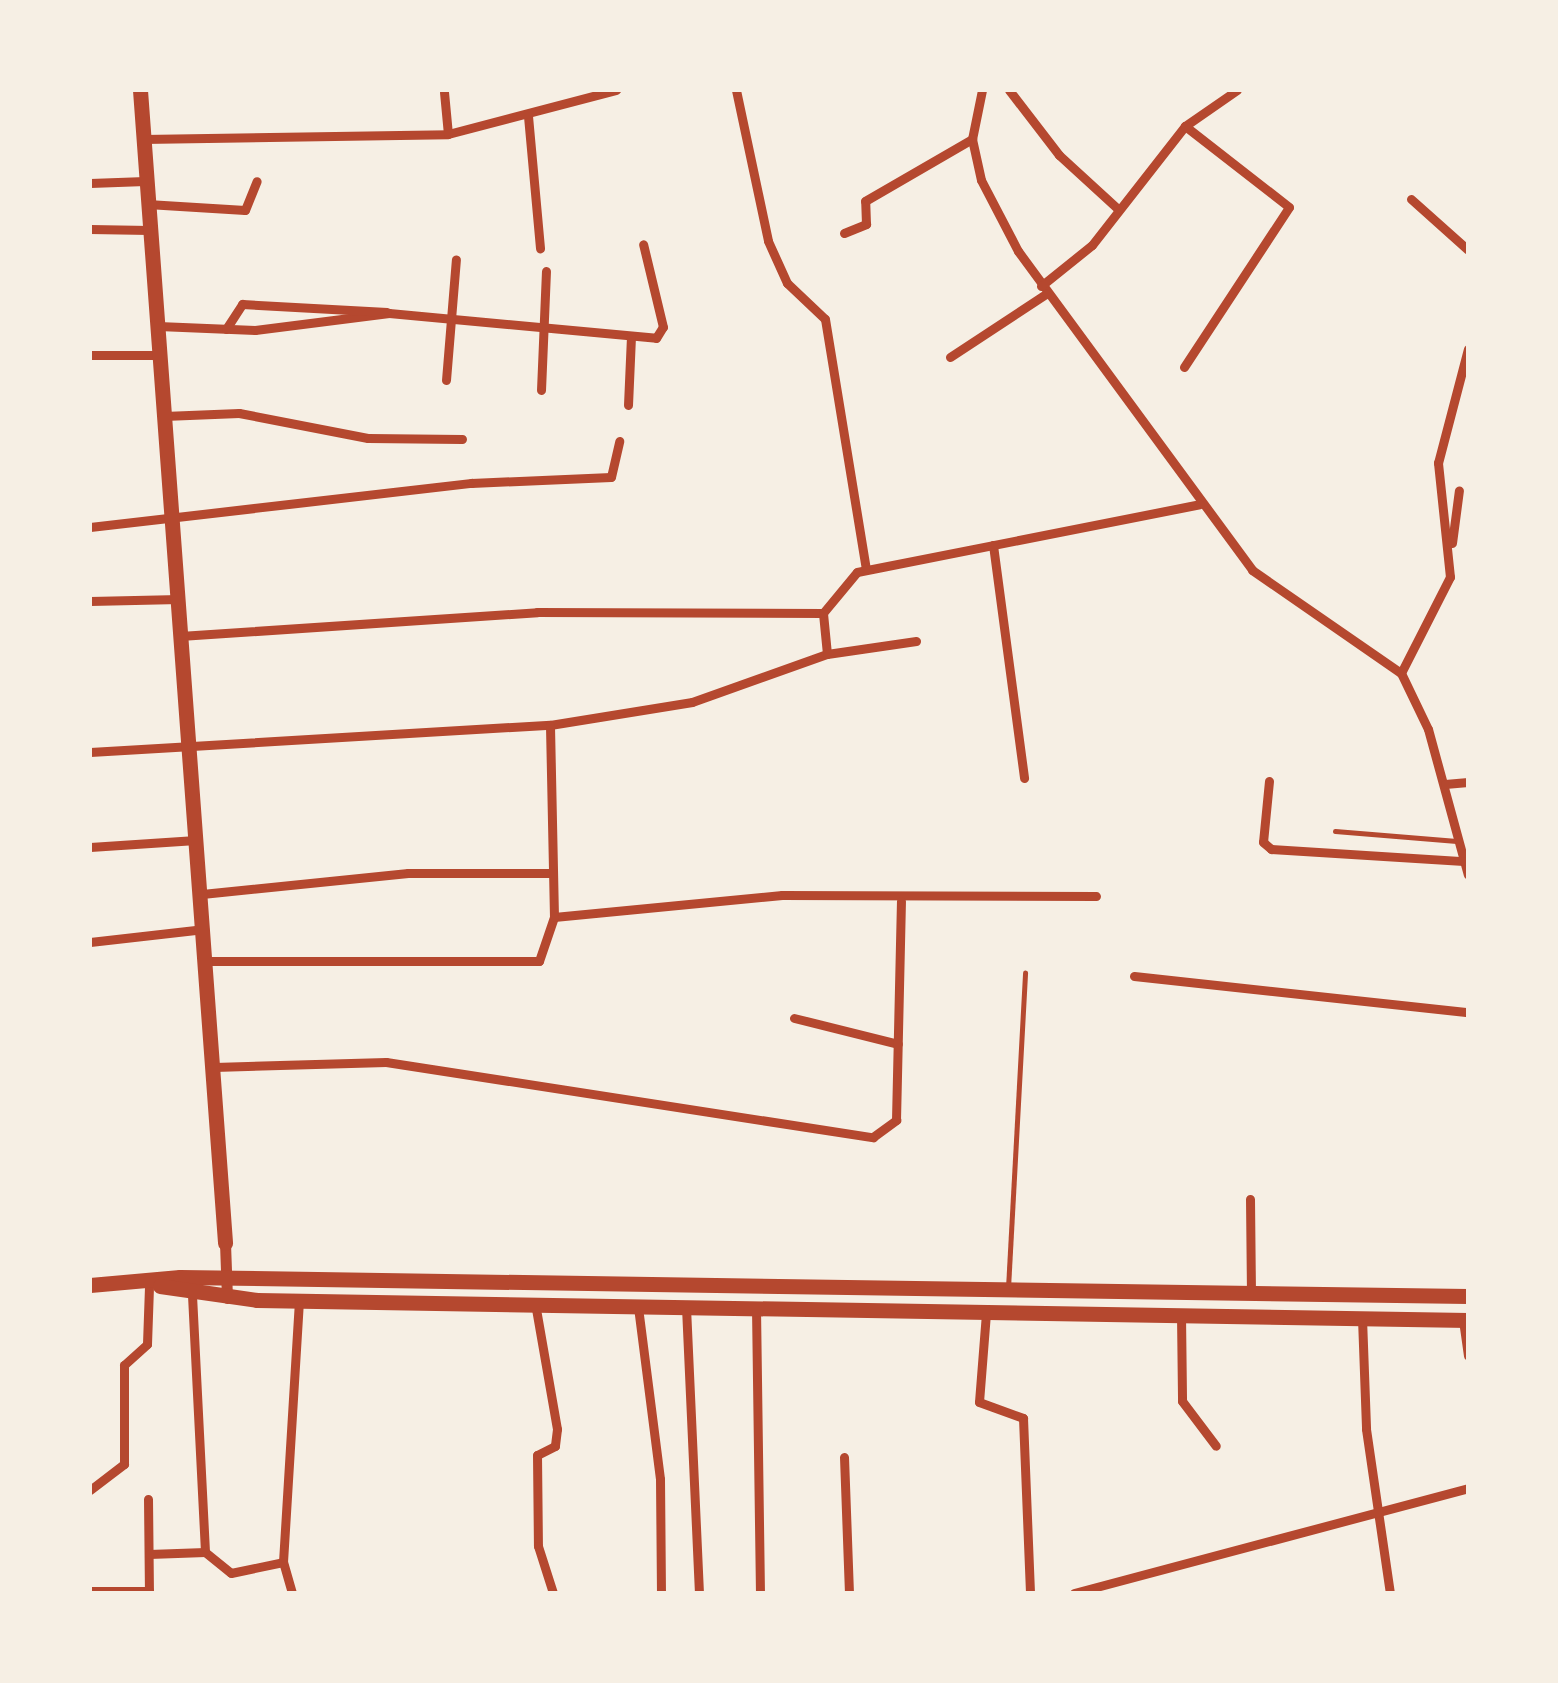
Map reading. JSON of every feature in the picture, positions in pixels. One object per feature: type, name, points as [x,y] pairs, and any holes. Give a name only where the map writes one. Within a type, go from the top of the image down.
[{"type":"highway","points":[[140,90],[225,1242]]},
{"type":"highway","points":[[90,1285],[154,1286],[228,1279],[1468,1296]]},
{"type":"highway","points":[[154,1286],[192,1296],[299,1301],[1466,1320]]},
{"type":"highway","points":[[890,1287],[891,1310]]},
{"type":"street","points":[[566,90],[568,106]]},
{"type":"street","points":[[143,139],[448,134],[568,106],[616,90]]},
{"type":"street","points":[[736,90],[756,206],[778,266],[825,319],[866,570]]},
{"type":"street","points":[[982,90],[972,138],[995,210],[1043,290],[1224,537],[1278,594],[1401,673],[1445,784],[1468,876]]},
{"type":"street","points":[[1010,90],[1059,155],[1118,209]]},
{"type":"street","points":[[950,357],[1043,290],[1118,209],[1185,126],[1237,90]]},
{"type":"street","points":[[444,92],[448,134]]},
{"type":"street","points":[[528,116],[540,248]]},
{"type":"street","points":[[1184,366],[1289,207],[1185,126]]},
{"type":"street","points":[[844,233],[866,224],[865,201],[972,138]]},
{"type":"street","points":[[90,183],[145,181]]},
{"type":"street","points":[[146,204],[245,210],[257,182]]},
{"type":"street","points":[[1411,199],[1468,250]]},
{"type":"street","points":[[90,229],[149,230]]},
{"type":"street","points":[[226,329],[242,304],[452,318],[656,338],[663,327],[643,244]]},
{"type":"street","points":[[446,380],[456,260]]},
{"type":"street","points":[[541,390],[546,270]]},
{"type":"street","points":[[158,326],[226,329],[389,313]]},
{"type":"street","points":[[628,406],[631,336]]},
{"type":"street","points":[[1451,550],[1438,463],[1468,349]]},
{"type":"street","points":[[90,355],[160,354]]},
{"type":"street","points":[[164,416],[239,412],[368,438],[462,439]]},
{"type":"street","points":[[90,526],[172,520],[470,483],[611,478],[620,442]]},
{"type":"street","points":[[1401,673],[1439,611],[1460,490]]},
{"type":"street","points":[[827,654],[823,613],[835,588],[866,570],[1199,504]]},
{"type":"street","points":[[992,546],[1024,778]]},
{"type":"street","points":[[90,601],[180,600]]},
{"type":"street","points":[[180,636],[538,612],[823,613]]},
{"type":"street","points":[[90,752],[550,725],[692,702],[827,654],[916,641]]},
{"type":"street","points":[[206,961],[536,962],[554,916],[549,873],[550,725]]},
{"type":"street","points":[[1268,781],[1263,842],[1270,849],[1464,860]]},
{"type":"street","points":[[1445,784],[1468,782]]},
{"type":"street","points":[[90,847],[196,840]]},
{"type":"street","points":[[202,894],[408,873],[549,873]]},
{"type":"street","points":[[554,916],[782,896],[902,901],[1096,896]]},
{"type":"street","points":[[214,1067],[386,1062],[873,1137],[896,1120],[902,901]]},
{"type":"street","points":[[90,942],[204,929]]},
{"type":"street","points":[[1134,976],[1468,1012]]},
{"type":"street","points":[[794,1018],[898,1044]]},
{"type":"street","points":[[1250,1200],[1251,1292]]},
{"type":"street","points":[[225,1242],[227,1298]]},
{"type":"street","points":[[90,1490],[124,1464],[124,1365],[146,1344],[154,1286]]},
{"type":"street","points":[[192,1296],[205,1552]]},
{"type":"street","points":[[292,1593],[283,1562],[299,1301]]},
{"type":"street","points":[[535,1303],[557,1429],[556,1446],[537,1455],[538,1546],[553,1593]]},
{"type":"street","points":[[638,1306],[660,1479],[661,1593]]},
{"type":"street","points":[[686,1307],[698,1593]]},
{"type":"street","points":[[756,1308],[760,1593]]},
{"type":"street","points":[[986,1313],[979,1402],[1023,1418],[1030,1593]]},
{"type":"street","points":[[1181,1315],[1182,1401],[1216,1446]]},
{"type":"street","points":[[1362,1318],[1366,1429],[1381,1510],[1390,1593]]},
{"type":"street","points":[[1466,1320],[1468,1356]]},
{"type":"street","points":[[844,1457],[849,1593]]},
{"type":"street","points":[[1074,1593],[1468,1488]]},
{"type":"street","points":[[90,1591],[149,1592],[148,1499]]},
{"type":"street","points":[[149,1554],[205,1552],[231,1573],[283,1562]]},
{"type":"lane","points":[[1336,831],[1457,841]]},
{"type":"lane","points":[[1008,1291],[1025,972]]}]
